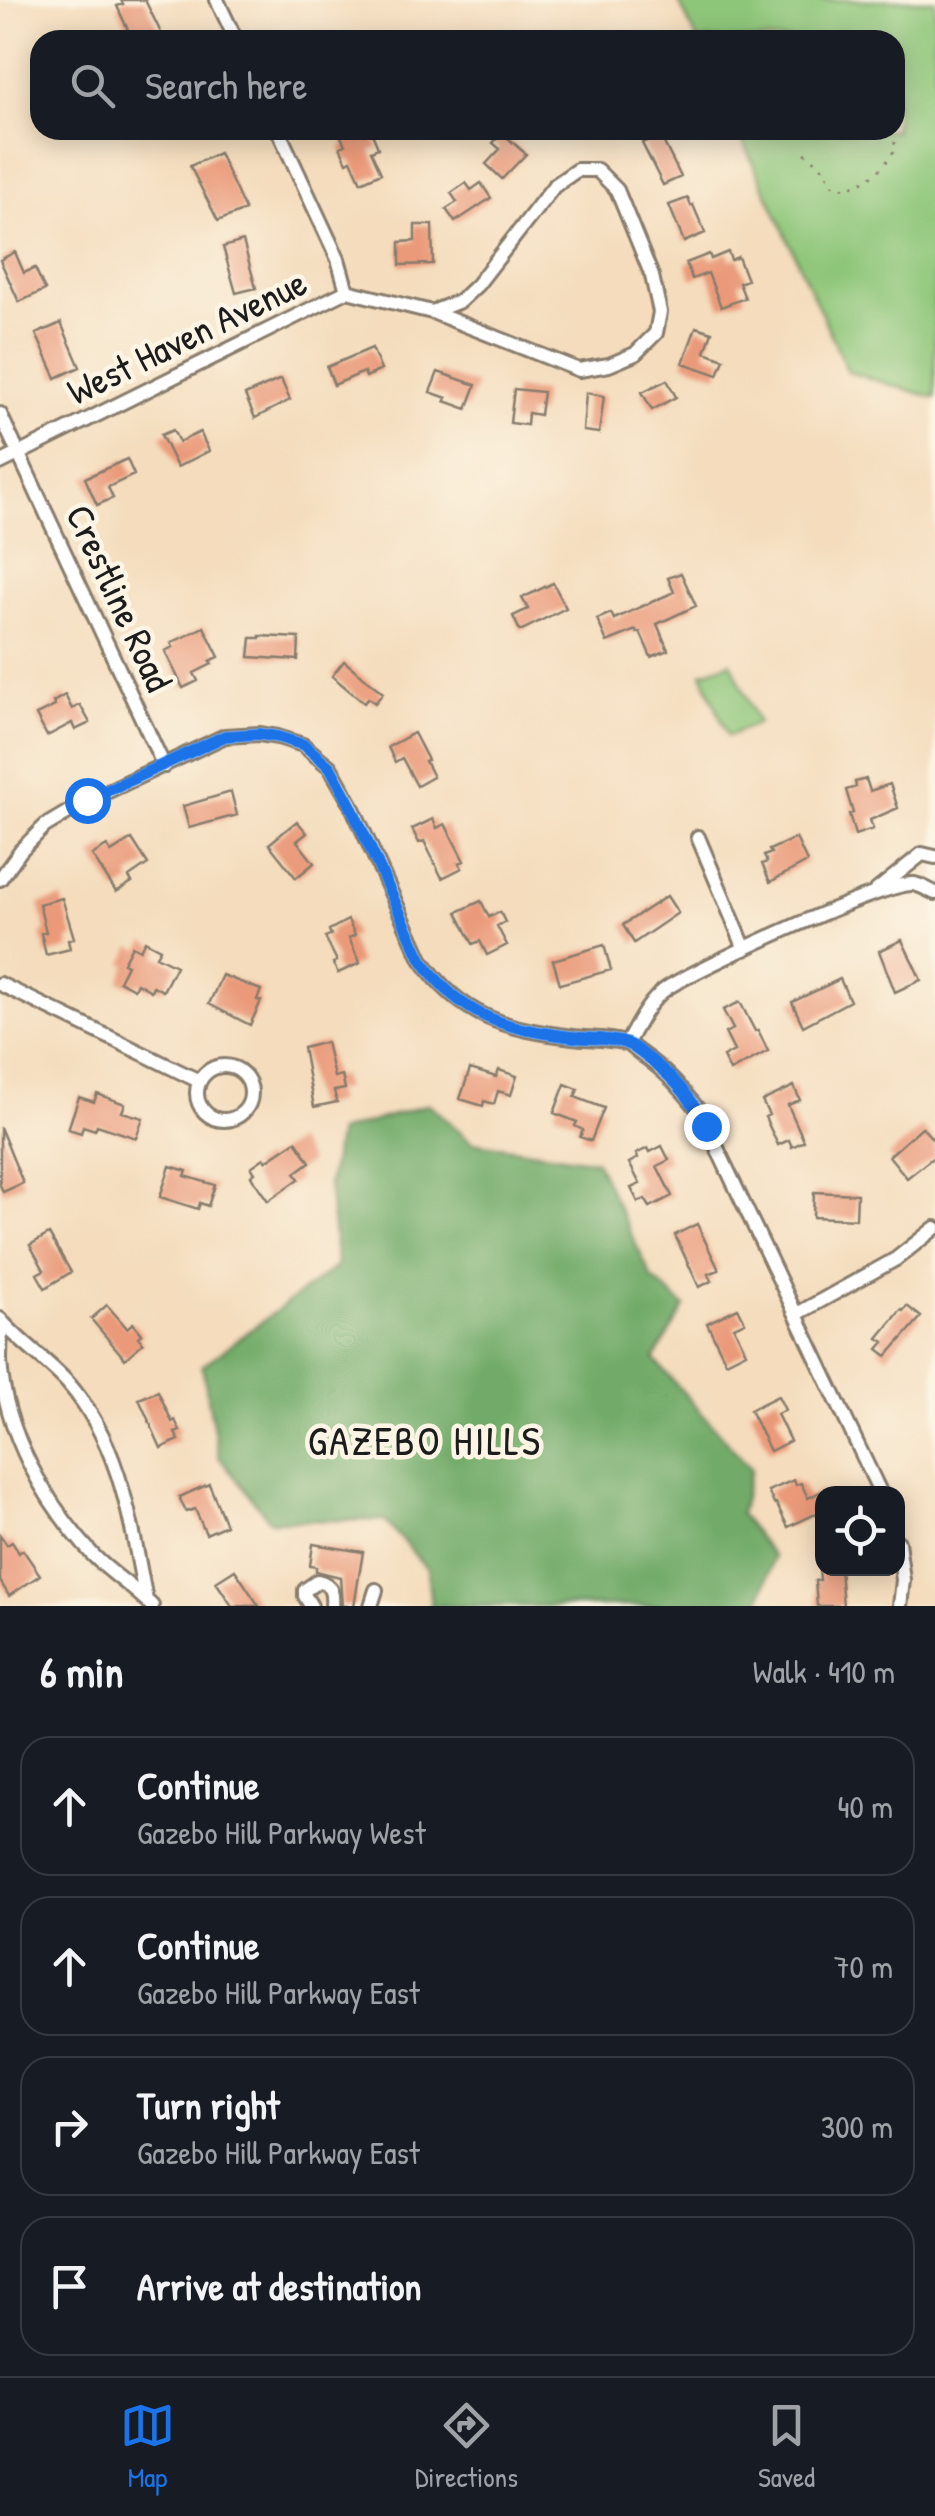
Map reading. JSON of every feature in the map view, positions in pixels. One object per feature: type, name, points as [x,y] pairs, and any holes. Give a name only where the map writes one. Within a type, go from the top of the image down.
[{"type":"street","points":[[217,0],[231,30]]},
{"type":"street","points":[[283,140],[338,259],[348,291],[432,312],[579,370],[608,365],[636,354],[656,334],[660,312],[652,276],[617,190],[597,170],[577,170],[554,186],[477,285],[460,301],[432,312]]},
{"type":"street","name":"West Haven Avenue","points":[[0,463],[348,291]]},
{"type":"street","name":"Crestline Road","points":[[0,414],[164,766]]},
{"type":"street","points":[[0,879],[46,826],[87,800],[225,736],[259,734],[304,745],[330,767],[421,959],[458,1002],[508,1026],[626,1043],[677,1082],[700,1112],[876,1486]]},
{"type":"street","points":[[698,837],[745,949]]},
{"type":"street","points":[[872,894],[922,854],[935,857]]},
{"type":"street","points":[[626,1043],[664,990],[745,949],[872,894],[913,884],[935,893]]},
{"type":"street","points":[[0,984],[200,1081]]},
{"type":"street","points":[[211,1069],[236,1069],[251,1090],[248,1106],[234,1118],[216,1119],[201,1108],[196,1090],[200,1081],[211,1069]]},
{"type":"street","points":[[797,1314],[896,1259],[935,1228]]},
{"type":"street","points":[[0,1320],[0,1363],[13,1422],[50,1502],[94,1556],[149,1603]]},
{"type":"street","points":[[0,1320],[68,1383],[109,1449],[128,1505],[149,1603]]},
{"type":"street","points":[[900,1606],[902,1576]]},
{"type":"street","points":[[311,1606],[306,1590],[318,1581],[330,1587],[332,1606]]},
{"type":"street","points":[[371,1606],[376,1590]]},
{"type":"path","points":[[805,153],[820,164],[840,189],[864,180],[888,163],[896,146],[893,140]]},
{"type":"green space","points":[[678,0],[935,0],[935,398],[848,372],[743,140],[905,140],[905,30],[692,30]]},
{"type":"green space","points":[[731,662],[758,723],[728,736],[702,673]]},
{"type":"green space","points":[[429,1104],[472,1142],[596,1161],[652,1278],[685,1307],[654,1359],[751,1469],[740,1514],[774,1558],[758,1606],[431,1606],[427,1569],[384,1520],[270,1521],[219,1457],[202,1366],[337,1266],[328,1184],[338,1132]]},
{"type":"building","points":[[121,0],[145,0],[160,30],[128,30],[117,6],[123,4]]},
{"type":"building","points":[[343,140],[375,140],[378,148],[371,151],[381,173],[361,182],[340,147],[345,145]]},
{"type":"building","points":[[510,140],[526,154],[502,179],[486,164],[500,149],[493,143]]},
{"type":"building","points":[[662,140],[681,177],[663,185],[642,143]]},
{"type":"building","points":[[219,153],[245,210],[218,221],[190,166]]},
{"type":"building","points":[[466,183],[471,190],[481,183],[491,198],[455,222],[446,209],[457,202],[451,193]]},
{"type":"building","points":[[688,198],[705,233],[684,242],[669,205]]},
{"type":"building","points":[[415,225],[432,225],[433,264],[400,265],[400,242],[415,241]]},
{"type":"building","points":[[243,241],[256,288],[236,293],[223,247]]},
{"type":"building","points":[[15,252],[24,273],[35,268],[45,290],[19,302],[0,260]]},
{"type":"building","points":[[728,252],[731,260],[738,257],[747,280],[739,283],[745,298],[721,307],[708,273],[692,279],[686,263]]},
{"type":"building","points":[[61,323],[80,367],[56,378],[36,334]]},
{"type":"building","points":[[696,327],[712,332],[705,352],[724,359],[718,375],[683,363]]},
{"type":"building","points":[[372,348],[381,370],[366,377],[364,372],[334,385],[327,367]]},
{"type":"building","points":[[438,372],[476,385],[467,409],[430,392]]},
{"type":"building","points":[[281,379],[290,400],[255,418],[245,395]]},
{"type":"building","points":[[667,380],[676,397],[652,410],[642,392]]},
{"type":"building","points":[[514,389],[543,392],[540,415],[528,413],[527,425],[510,423]]},
{"type":"building","points":[[586,393],[604,396],[599,433],[583,431]]},
{"type":"building","points":[[173,430],[179,442],[200,432],[209,451],[177,467],[161,435]]},
{"type":"building","points":[[127,459],[134,475],[108,487],[113,498],[97,505],[85,478]]},
{"type":"building","points":[[681,573],[696,606],[657,624],[668,650],[651,657],[636,630],[607,642],[597,619],[611,613],[614,619],[674,592],[668,578]]},
{"type":"building","points":[[553,583],[566,608],[520,631],[513,616],[528,609],[522,598]]},
{"type":"building","points":[[204,627],[219,657],[194,673],[198,681],[183,688],[165,651],[173,647],[171,643]]},
{"type":"building","points":[[251,638],[299,638],[298,660],[249,657]]},
{"type":"building","points":[[344,661],[383,693],[375,703],[368,698],[364,703],[332,676]]},
{"type":"building","points":[[65,695],[72,709],[80,705],[90,723],[75,730],[72,723],[47,736],[36,715],[55,706],[53,702]]},
{"type":"building","points":[[414,733],[433,777],[417,786],[402,758],[395,762],[388,747]]},
{"type":"building","points":[[866,779],[870,791],[890,784],[898,808],[870,820],[873,829],[855,835],[846,790]]},
{"type":"building","points":[[231,792],[237,815],[189,828],[183,806]]},
{"type":"building","points":[[433,819],[437,828],[445,824],[464,861],[459,863],[462,868],[442,878],[424,841],[419,843],[412,829]]},
{"type":"building","points":[[297,821],[307,833],[297,841],[314,863],[296,878],[269,844]]},
{"type":"building","points":[[796,838],[807,862],[770,882],[762,864],[767,862],[764,856]]},
{"type":"building","points":[[132,839],[148,864],[129,877],[132,882],[116,892],[92,855],[107,846],[111,852]]},
{"type":"building","points":[[667,896],[678,913],[634,943],[623,925]]},
{"type":"building","points":[[62,898],[74,938],[68,940],[70,949],[46,955],[41,933],[46,932],[39,904]]},
{"type":"building","points":[[481,901],[489,917],[500,912],[505,922],[497,926],[507,945],[487,955],[480,941],[473,944],[457,912]]},
{"type":"building","points":[[348,920],[355,935],[349,938],[360,963],[338,973],[333,963],[337,961],[325,937],[331,935],[329,930]]},
{"type":"building","points":[[902,940],[921,980],[895,992],[879,951]]},
{"type":"building","points":[[145,941],[160,949],[156,956],[176,966],[163,991],[153,986],[151,991],[137,983],[134,989],[119,981],[132,946],[140,950]]},
{"type":"building","points":[[604,945],[611,970],[560,984],[553,960]]},
{"type":"building","points":[[222,975],[261,990],[257,1000],[261,1001],[250,1025],[209,1004]]},
{"type":"building","points":[[840,979],[850,1001],[803,1026],[792,1002]]},
{"type":"building","points":[[740,1002],[768,1051],[730,1071],[723,1057],[734,1051],[725,1033],[733,1029],[723,1010]]},
{"type":"building","points":[[326,1042],[334,1077],[342,1075],[345,1089],[334,1091],[337,1102],[314,1107],[303,1048]]},
{"type":"building","points":[[470,1069],[496,1077],[499,1070],[517,1076],[511,1095],[498,1091],[494,1104],[484,1101],[483,1106],[460,1099]]},
{"type":"building","points":[[565,1084],[578,1089],[575,1097],[604,1108],[591,1141],[580,1137],[583,1130],[575,1126],[577,1122],[554,1113]]},
{"type":"building","points":[[794,1086],[800,1100],[788,1105],[804,1141],[792,1147],[789,1140],[778,1145],[762,1101]]},
{"type":"building","points":[[97,1094],[125,1104],[122,1112],[143,1118],[136,1138],[97,1125],[95,1130],[83,1126],[81,1133],[68,1129],[79,1097],[94,1102]]},
{"type":"building","points":[[0,1127],[23,1183],[3,1192],[0,1185]]},
{"type":"building","points":[[922,1127],[935,1142],[935,1156],[907,1178],[889,1156]]},
{"type":"building","points":[[296,1141],[310,1162],[295,1173],[299,1179],[268,1201],[251,1176],[255,1173],[251,1167]]},
{"type":"building","points":[[662,1146],[669,1160],[657,1166],[672,1196],[650,1207],[645,1199],[638,1202],[631,1188],[640,1184],[629,1163],[638,1158],[636,1154]]},
{"type":"building","points":[[170,1166],[187,1171],[185,1176],[215,1185],[208,1206],[200,1203],[198,1209],[160,1197]]},
{"type":"building","points":[[814,1192],[857,1194],[856,1219],[813,1217]]},
{"type":"building","points":[[697,1224],[719,1270],[708,1274],[712,1281],[699,1287],[675,1235]]},
{"type":"building","points":[[49,1234],[71,1272],[45,1288],[37,1274],[44,1270],[30,1245]]},
{"type":"building","points":[[107,1305],[127,1328],[133,1323],[142,1334],[138,1337],[143,1343],[125,1359],[91,1319]]},
{"type":"building","points":[[907,1306],[921,1317],[887,1356],[878,1349],[884,1342],[878,1338]]},
{"type":"building","points":[[738,1308],[745,1322],[734,1327],[746,1352],[726,1362],[707,1323]]},
{"type":"building","points":[[158,1391],[180,1431],[175,1433],[179,1440],[161,1448],[139,1399]]},
{"type":"building","points":[[778,1396],[785,1410],[777,1414],[790,1441],[770,1451],[750,1410]]},
{"type":"building","points":[[794,1480],[796,1485],[801,1483],[808,1498],[815,1494],[815,1514],[788,1527],[768,1491]]},
{"type":"building","points":[[209,1484],[226,1525],[206,1534],[195,1509],[186,1512],[179,1497]]},
{"type":"building","points":[[0,1535],[7,1545],[12,1542],[19,1553],[23,1550],[40,1575],[9,1596],[0,1581]]},
{"type":"building","points":[[313,1544],[363,1552],[354,1606],[342,1606],[340,1577],[310,1566]]},
{"type":"building","points":[[235,1570],[259,1606],[232,1606],[216,1582]]},
{"type":"building","points":[[820,1576],[841,1576],[843,1606],[817,1606],[815,1581]]},
{"type":"district","name":"GAZEBO HILLS","points":[[425,1441]]},
{"type":"route","points":[[87,800],[225,736],[259,734],[304,745],[330,767],[421,959],[458,1002],[508,1026],[626,1043],[677,1082],[706,1126]]}]
